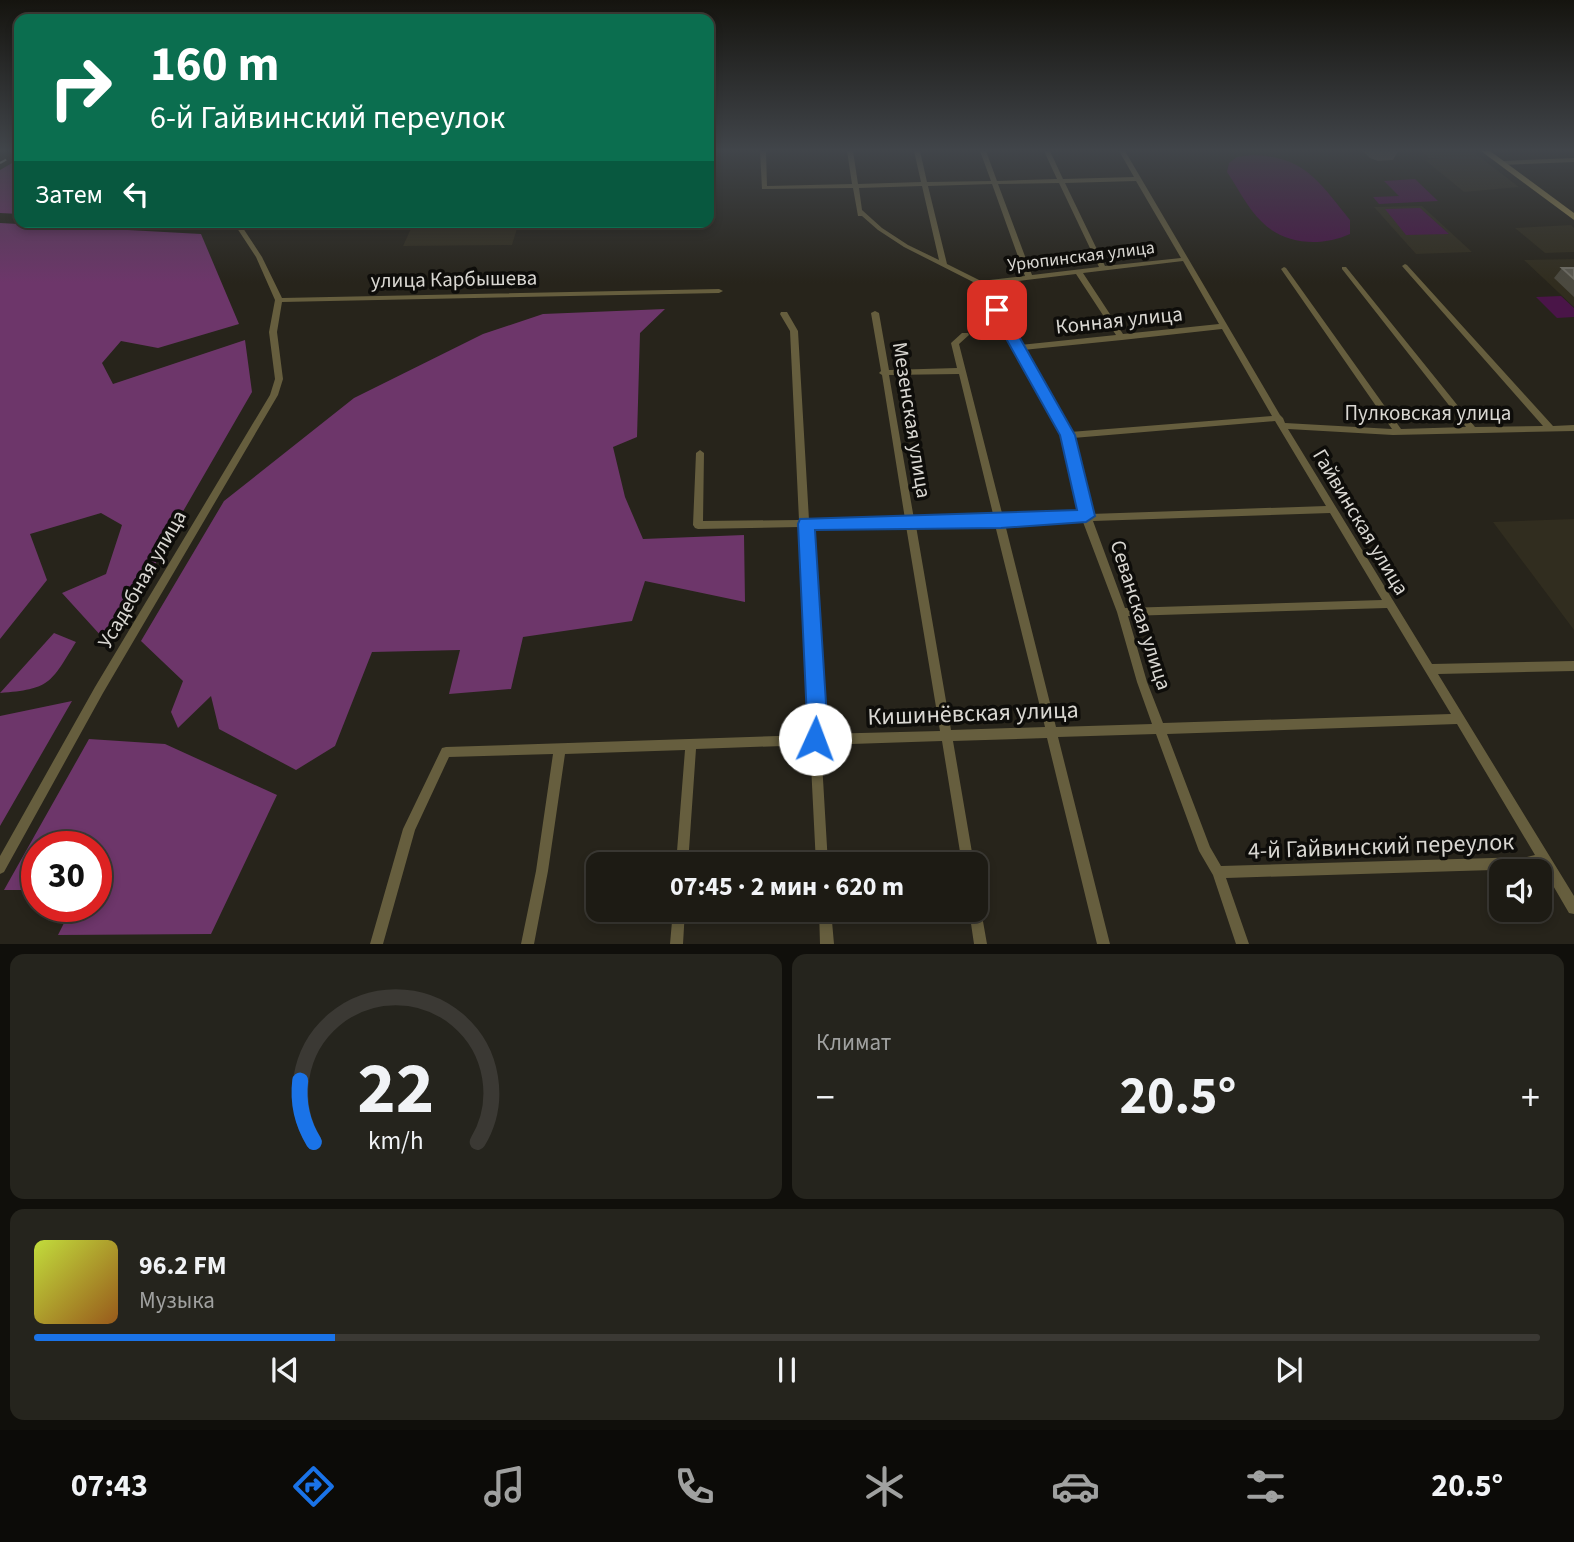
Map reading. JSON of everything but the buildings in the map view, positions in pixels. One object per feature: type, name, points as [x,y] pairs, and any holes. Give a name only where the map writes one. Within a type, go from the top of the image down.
[{"type":"street","points":[[857,195],[860,214],[891,237],[980,283]]},
{"type":"street","points":[[928,195],[944,265]]},
{"type":"street","points":[[999,195],[1029,277]]},
{"type":"street","points":[[1069,195],[1103,269]]},
{"type":"street","name":"Гайвинская улица","points":[[1148,195],[1281,422],[1574,908]]},
{"type":"street","points":[[1545,195],[1574,217]]},
{"type":"street","points":[[240,228],[259,257],[279,300]]},
{"type":"street","name":"Урюпинская улица","points":[[980,283],[1186,259]]},
{"type":"street","points":[[1405,266],[1551,429]]},
{"type":"street","points":[[1344,268],[1473,430]]},
{"type":"street","points":[[1284,270],[1399,432]]},
{"type":"street","points":[[1079,272],[1122,338]]},
{"type":"street","name":"Севанская улица","points":[[980,283],[1068,435],[1086,516],[1122,612],[1158,727],[1205,851],[1218,872],[1243,943]]},
{"type":"street","name":"улица Карбышева","points":[[279,300],[719,291]]},
{"type":"street","name":"Усадебная улица","points":[[0,868],[106,678],[274,395],[279,379],[273,331],[279,300]]},
{"type":"street","name":"Мезенская улица","points":[[875,313],[966,852]]},
{"type":"street","points":[[784,314],[794,331],[817,719],[815,739],[821,852]]},
{"type":"street","name":"Конная улица","points":[[1017,348],[1225,327]]},
{"type":"street","points":[[965,335],[955,344],[960,371],[1001,521],[1104,943]]},
{"type":"street","points":[[883,373],[906,370],[960,371]]},
{"type":"street","name":"Пулковская улица","points":[[1068,435],[1281,422],[1399,432],[1574,428]]},
{"type":"street","points":[[700,453],[698,525],[1001,521],[1333,509]]},
{"type":"street","points":[[1122,612],[1390,604]]},
{"type":"street","points":[[1430,669],[1574,666]]},
{"type":"street","name":"Кишинёвская улица","points":[[376,943],[410,829],[446,752],[1460,719]]},
{"type":"street","points":[[683,852],[691,743]]},
{"type":"street","points":[[527,943],[542,871],[559,748]]},
{"type":"street","name":"4-й Гайвинский переулок","points":[[1218,872],[1527,863],[1544,858]]},
{"type":"street","points":[[676,943],[678,922]]},
{"type":"street","points":[[826,922],[827,943]]},
{"type":"street","points":[[977,922],[981,943]]},
{"type":"shaded area","points":[[0,195],[14,195],[14,214],[0,213]]},
{"type":"shaded area","points":[[1242,195],[1330,195],[1350,220],[1350,234],[1328,241],[1304,242],[1271,230],[1252,211]]},
{"type":"shaded area","points":[[1432,195],[1438,201],[1379,204],[1373,197]]},
{"type":"shaded area","points":[[1422,206],[1472,252],[1416,254],[1374,207]]},
{"type":"shaded area","points":[[1420,208],[1449,234],[1406,235],[1385,209]]},
{"type":"shaded area","points":[[0,223],[14,224],[14,228],[91,228],[201,234],[239,324],[158,348],[121,341],[102,363],[113,384],[245,340],[252,392],[174,527],[141,592],[103,638],[62,593],[106,574],[122,525],[101,513],[30,534],[47,580],[0,639]]},
{"type":"shaded area","points":[[1571,225],[1574,228],[1574,252],[1545,253],[1515,228]]},
{"type":"shaded area","points":[[411,228],[517,228],[512,245],[403,246]]},
{"type":"shaded area","points":[[1574,259],[1574,307],[1524,260]]},
{"type":"shaded area","points":[[1561,296],[1574,308],[1574,317],[1557,318],[1536,297]]},
{"type":"shaded area","points":[[665,309],[640,333],[637,437],[613,447],[625,497],[643,539],[744,535],[745,602],[645,581],[632,621],[523,637],[511,689],[449,694],[460,650],[372,652],[335,746],[296,770],[219,729],[211,696],[178,728],[171,712],[183,681],[141,641],[224,501],[354,398],[483,334],[543,314]]},
{"type":"shaded area","points":[[1574,519],[1574,630],[1493,522]]},
{"type":"shaded area","points":[[54,633],[76,642],[54,676],[39,686],[0,693]]},
{"type":"shaded area","points":[[72,701],[0,826],[0,716]]},
{"type":"shaded area","points":[[89,739],[165,744],[277,795],[211,934],[58,935],[64,922],[112,922],[112,831],[37,831]]},
{"type":"shaded area","points":[[21,860],[21,890],[4,890]]},
{"type":"route","points":[[815,739],[817,719],[806,524],[1001,521],[1086,516],[1068,435],[997,310]]}]
